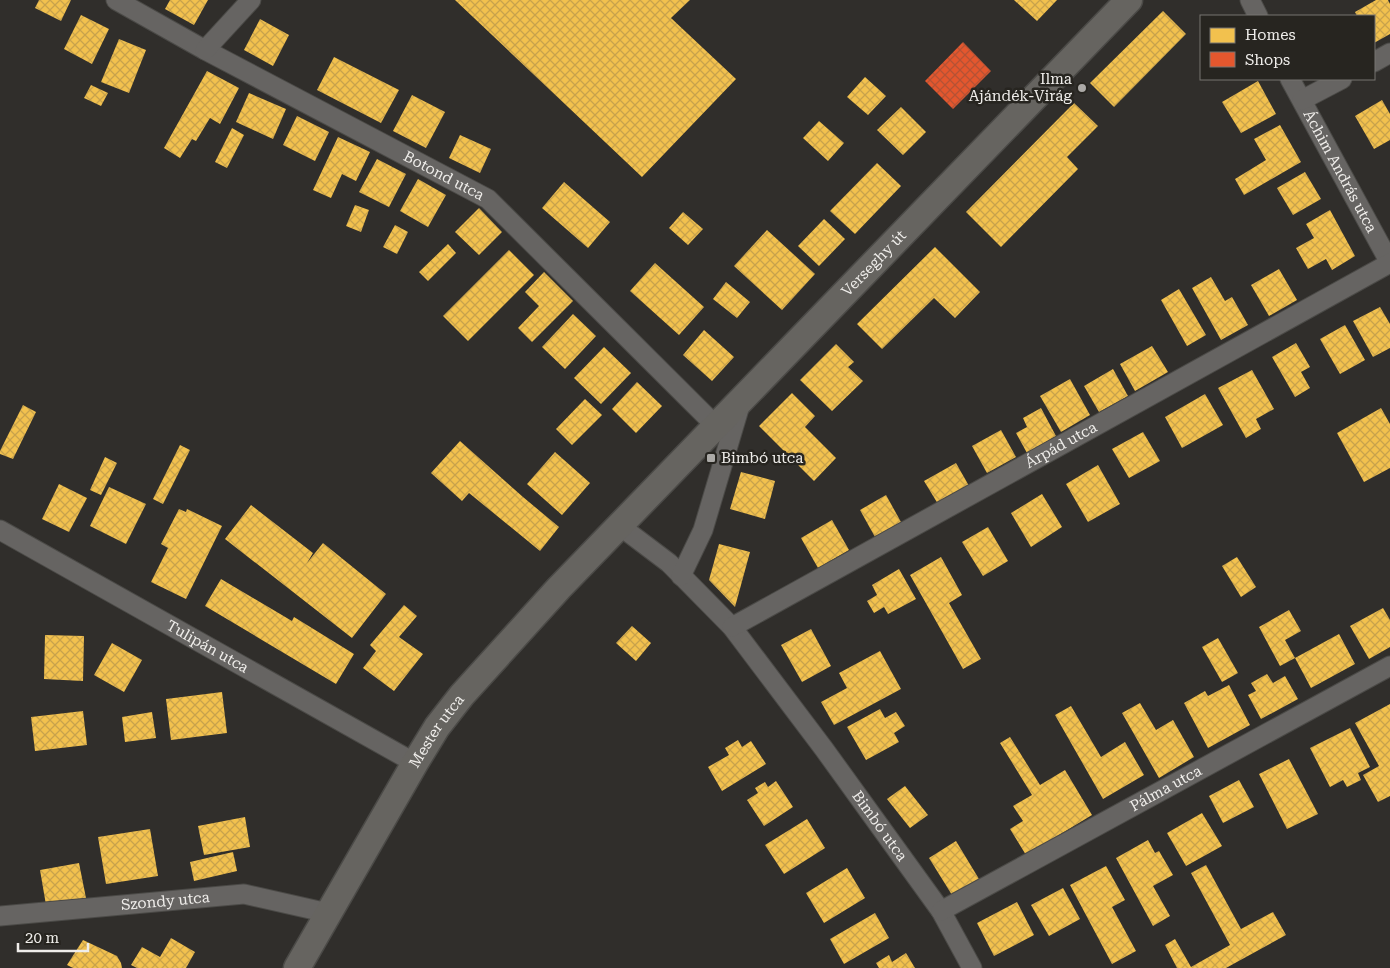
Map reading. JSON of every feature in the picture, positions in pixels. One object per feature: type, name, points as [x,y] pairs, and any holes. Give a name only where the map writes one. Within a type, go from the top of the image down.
[{"type":"main road","name":"Verseghy út","points":[[620,526],[1129,0]]},
{"type":"main road","name":"Mester utca","points":[[297,968],[437,727],[462,694],[516,634],[620,526]]},
{"type":"street","name":"Botond utca","points":[[116,0],[206,50],[488,199],[717,427]]},
{"type":"street","points":[[206,50],[251,0]]},
{"type":"street","points":[[1250,0],[1258,15]]},
{"type":"street","points":[[1375,61],[1390,53]]},
{"type":"street","name":"Áchim András utca","points":[[1291,80],[1390,263]]},
{"type":"street","points":[[1302,100],[1340,80]]},
{"type":"street","name":"Árpád utca","points":[[732,627],[1390,263]]},
{"type":"street","points":[[681,576],[703,530],[742,400]]},
{"type":"street","name":"Bimbó utca","points":[[620,526],[669,563],[732,627],[824,749],[941,911],[972,968]]},
{"type":"street","name":"Tulipán utca","points":[[0,530],[415,763]]},
{"type":"street","name":"Pálma utca","points":[[941,911],[1390,666]]},
{"type":"street","name":"Szondy utca","points":[[0,916],[244,894],[328,913]]},
{"type":"building: Homes","points":[[39,0],[71,0],[61,21],[35,8]]},
{"type":"building: Homes","points":[[170,0],[208,0],[194,25],[165,9]]},
{"type":"building: Homes","points":[[455,0],[690,0],[671,18],[736,79],[642,177]]},
{"type":"building: Homes","points":[[1014,0],[1057,0],[1037,21]]},
{"type":"building: Homes","points":[[1376,0],[1388,0],[1390,4],[1390,34],[1375,42],[1375,15],[1356,15],[1355,12]]},
{"type":"building: Homes","points":[[1163,11],[1186,34],[1114,107],[1090,83]]},
{"type":"building: Homes","points":[[81,15],[109,29],[92,64],[64,49]]},
{"type":"building: Homes","points":[[260,19],[289,35],[273,66],[244,50]]},
{"type":"building: Homes","points":[[119,39],[146,50],[129,93],[101,82]]},
{"type":"building: Homes","points":[[334,57],[399,90],[381,123],[317,90]]},
{"type":"building: Homes","points":[[207,71],[239,88],[220,124],[210,118],[196,141],[192,139],[180,158],[164,148]]},
{"type":"building: Homes","points":[[865,77],[886,96],[868,115],[847,97]]},
{"type":"building: Homes","points":[[1258,81],[1276,114],[1241,133],[1222,102]]},
{"type":"building: Homes","points":[[91,85],[108,93],[101,106],[84,98]]},
{"type":"building: Homes","points":[[249,93],[286,109],[273,139],[236,122]]},
{"type":"building: Homes","points":[[412,95],[445,112],[426,148],[393,131]]},
{"type":"building: Homes","points":[[1382,100],[1390,114],[1390,140],[1374,149],[1355,116]]},
{"type":"building: Homes","points":[[1074,103],[1098,126],[1067,157],[1078,169],[1001,247],[966,212]]},
{"type":"building: Homes","points":[[901,107],[926,132],[903,155],[877,130]]},
{"type":"building: Homes","points":[[297,116],[329,132],[315,161],[283,145]]},
{"type":"building: Homes","points":[[819,121],[844,143],[828,161],[803,138]]},
{"type":"building: Homes","points":[[1280,125],[1301,162],[1244,195],[1235,179],[1266,160],[1254,139]]},
{"type":"building: Homes","points":[[232,128],[244,135],[227,168],[215,162]]},
{"type":"building: Homes","points":[[460,135],[491,149],[480,173],[449,158]]},
{"type":"building: Homes","points":[[338,137],[370,152],[356,181],[342,174],[331,198],[313,190]]},
{"type":"building: Homes","points":[[377,159],[406,174],[389,207],[359,192]]},
{"type":"building: Homes","points":[[877,163],[901,186],[855,234],[830,211]]},
{"type":"building: Homes","points":[[1305,172],[1321,199],[1293,215],[1277,188]]},
{"type":"building: Homes","points":[[418,179],[446,195],[428,227],[400,211]]},
{"type":"building: Homes","points":[[564,182],[610,222],[588,248],[542,208]]},
{"type":"building: Homes","points":[[355,205],[369,210],[361,232],[346,226]]},
{"type":"building: Homes","points":[[479,208],[502,232],[479,255],[455,232]]},
{"type":"building: Homes","points":[[1330,210],[1355,256],[1332,270],[1326,259],[1308,269],[1296,248],[1314,238],[1306,224]]},
{"type":"building: Homes","points":[[683,212],[703,229],[688,245],[669,228]]},
{"type":"building: Homes","points":[[824,219],[845,239],[819,266],[798,246]]},
{"type":"building: Homes","points":[[395,225],[408,232],[397,254],[383,247]]},
{"type":"building: Homes","points":[[767,230],[815,274],[782,310],[734,266]]},
{"type":"building: Homes","points":[[448,244],[456,253],[428,281],[419,272]]},
{"type":"building: Homes","points":[[935,247],[980,292],[955,318],[934,298],[882,349],[857,324]]},
{"type":"building: Homes","points":[[509,250],[534,275],[468,341],[443,316]]},
{"type":"building: Homes","points":[[655,263],[704,307],[679,335],[630,291]]},
{"type":"building: Homes","points":[[1279,269],[1297,300],[1269,316],[1251,285]]},
{"type":"building: Homes","points":[[544,272],[573,301],[532,342],[518,328],[539,306],[525,292]]},
{"type":"building: Homes","points":[[1211,277],[1225,301],[1232,297],[1248,325],[1221,340],[1192,288]]},
{"type":"building: Homes","points":[[726,282],[750,302],[737,318],[713,299]]},
{"type":"building: Homes","points":[[1179,289],[1206,335],[1187,346],[1161,300]]},
{"type":"building: Homes","points":[[1380,307],[1390,324],[1390,348],[1373,357],[1353,321]]},
{"type":"building: Homes","points":[[573,314],[596,336],[565,369],[542,347]]},
{"type":"building: Homes","points":[[1345,325],[1365,360],[1340,374],[1320,339]]},
{"type":"building: Homes","points":[[704,330],[734,357],[712,381],[683,355]]},
{"type":"building: Homes","points":[[1296,343],[1310,367],[1301,372],[1310,388],[1295,397],[1272,357]]},
{"type":"building: Homes","points":[[836,344],[854,362],[848,367],[863,381],[832,411],[800,380]]},
{"type":"building: Homes","points":[[1152,346],[1168,372],[1135,391],[1120,364]]},
{"type":"building: Homes","points":[[604,347],[631,373],[601,404],[574,378]]},
{"type":"building: Homes","points":[[1113,369],[1128,396],[1099,412],[1084,386]]},
{"type":"building: Homes","points":[[1252,370],[1274,409],[1256,419],[1261,429],[1246,438],[1218,388]]},
{"type":"building: Homes","points":[[1070,379],[1090,415],[1061,432],[1040,396]]},
{"type":"building: Homes","points":[[637,382],[662,406],[636,433],[612,409]]},
{"type":"building: Homes","points":[[792,393],[815,416],[805,427],[836,458],[814,481],[759,426]]},
{"type":"building: Homes","points":[[1205,394],[1223,425],[1182,448],[1165,417]]},
{"type":"building: Homes","points":[[585,399],[602,415],[572,445],[556,429]]},
{"type":"building: Homes","points":[[23,405],[36,412],[13,459],[0,454],[0,451]]},
{"type":"building: Homes","points":[[1041,408],[1056,436],[1027,453],[1016,433],[1027,427],[1023,418]]},
{"type":"building: Homes","points":[[1381,408],[1390,424],[1390,468],[1364,482],[1337,433]]},
{"type":"building: Homes","points":[[1001,430],[1016,457],[987,473],[972,446]]},
{"type":"building: Homes","points":[[1143,432],[1160,461],[1129,478],[1112,449]]},
{"type":"building: Homes","points":[[460,441],[559,527],[540,551],[469,493],[462,501],[431,473]]},
{"type":"building: Homes","points":[[180,445],[190,450],[163,504],[153,499]]},
{"type":"building: Homes","points":[[555,452],[590,483],[562,515],[527,484]]},
{"type":"building: Homes","points":[[105,457],[117,463],[101,495],[90,490]]},
{"type":"building: Homes","points":[[956,463],[969,486],[938,504],[924,481]]},
{"type":"building: Homes","points":[[1098,465],[1120,504],[1088,522],[1066,484]]},
{"type":"building: Homes","points":[[741,472],[775,481],[765,519],[730,509]]},
{"type":"building: Homes","points":[[59,484],[87,498],[69,532],[42,519]]},
{"type":"building: Homes","points":[[109,487],[146,504],[126,544],[90,526]]},
{"type":"building: Homes","points":[[1042,494],[1062,527],[1031,547],[1011,513]]},
{"type":"building: Homes","points":[[886,495],[901,522],[875,537],[860,510]]},
{"type":"building: Homes","points":[[251,505],[313,553],[307,563],[323,543],[386,594],[352,638],[225,539]]},
{"type":"building: Homes","points":[[179,509],[186,512],[187,509],[222,526],[186,599],[151,582],[168,548],[161,544]]},
{"type":"building: Homes","points":[[832,520],[849,550],[818,568],[801,538]]},
{"type":"building: Homes","points":[[988,527],[1008,561],[983,576],[962,542]]},
{"type":"building: Homes","points":[[719,544],[750,552],[735,607],[709,580]]},
{"type":"building: Homes","points":[[941,557],[962,595],[949,603],[981,659],[963,669],[910,575]]},
{"type":"building: Homes","points":[[1237,557],[1256,587],[1241,597],[1222,566]]},
{"type":"building: Homes","points":[[899,569],[916,599],[888,614],[884,607],[874,613],[867,601],[877,595],[872,585]]},
{"type":"building: Homes","points":[[221,579],[292,621],[294,617],[354,654],[336,684],[205,606]]},
{"type":"building: Homes","points":[[404,605],[417,616],[399,637],[423,654],[394,691],[363,668],[376,651],[370,645]]},
{"type":"building: Homes","points":[[1383,608],[1390,620],[1390,647],[1369,659],[1350,626]]},
{"type":"building: Homes","points":[[1289,610],[1301,631],[1285,640],[1295,658],[1280,666],[1259,627]]},
{"type":"building: Homes","points":[[632,626],[651,643],[636,661],[616,643]]},
{"type":"building: Homes","points":[[811,629],[831,666],[802,682],[781,645]]},
{"type":"building: Homes","points":[[1339,634],[1355,664],[1311,688],[1295,658]]},
{"type":"building: Homes","points":[[45,635],[84,636],[83,681],[44,679]]},
{"type":"building: Homes","points":[[1218,638],[1238,673],[1222,682],[1202,647]]},
{"type":"building: Homes","points":[[112,643],[142,660],[124,692],[94,675]]},
{"type":"building: Homes","points":[[880,651],[901,689],[834,725],[821,702],[847,688],[839,673]]},
{"type":"building: Homes","points":[[1267,674],[1273,683],[1285,676],[1298,699],[1261,719],[1248,695],[1256,691],[1251,683]]},
{"type":"building: Homes","points":[[1229,685],[1250,725],[1208,748],[1184,703],[1205,691],[1208,696]]},
{"type":"building: Homes","points":[[222,692],[227,733],[171,740],[166,699]]},
{"type":"building: Homes","points":[[1140,703],[1156,730],[1173,720],[1194,757],[1159,778],[1122,713]]},
{"type":"building: Homes","points":[[1390,704],[1390,796],[1378,802],[1363,775],[1379,766],[1355,723]]},
{"type":"building: Homes","points":[[1071,706],[1101,757],[1125,742],[1144,775],[1103,799],[1055,715]]},
{"type":"building: Homes","points":[[880,709],[885,718],[896,712],[905,726],[894,733],[899,742],[866,760],[847,727]]},
{"type":"building: Homes","points":[[83,711],[87,745],[35,751],[31,717]]},
{"type":"building: Homes","points":[[152,712],[156,738],[125,742],[122,717]]},
{"type":"building: Homes","points":[[1350,728],[1370,767],[1358,773],[1361,780],[1347,787],[1343,780],[1330,787],[1310,748]]},
{"type":"building: Homes","points":[[1010,737],[1040,785],[1065,770],[1092,815],[1026,855],[1010,829],[1023,821],[1013,806],[1032,795],[1000,743]]},
{"type":"building: Homes","points":[[738,740],[742,747],[751,741],[766,764],[722,791],[708,767],[729,755],[725,748]]},
{"type":"building: Homes","points":[[1289,759],[1318,814],[1287,829],[1259,774]]},
{"type":"building: Homes","points":[[1239,780],[1254,807],[1223,823],[1209,796]]},
{"type":"building: Homes","points":[[776,781],[793,807],[764,826],[747,800],[758,793],[755,788],[765,782],[768,787]]},
{"type":"building: Homes","points":[[905,786],[928,815],[910,828],[887,799]]},
{"type":"building: Homes","points":[[1202,813],[1222,846],[1186,866],[1167,833]]},
{"type":"building: Homes","points":[[245,817],[250,847],[204,855],[198,826]]},
{"type":"building: Homes","points":[[807,819],[825,848],[784,874],[765,845]]},
{"type":"building: Homes","points":[[150,829],[158,876],[106,884],[98,837]]},
{"type":"building: Homes","points":[[1148,840],[1155,853],[1159,851],[1173,875],[1153,886],[1170,916],[1153,926],[1116,858]]},
{"type":"building: Homes","points":[[956,841],[979,879],[952,895],[929,858]]},
{"type":"building: Homes","points":[[233,852],[237,871],[194,881],[190,862]]},
{"type":"building: Homes","points":[[79,863],[86,898],[46,905],[40,870]]},
{"type":"building: Homes","points":[[1206,865],[1241,929],[1273,912],[1286,935],[1226,968],[1177,968],[1165,945],[1175,939],[1191,967],[1230,945],[1191,873]]},
{"type":"building: Homes","points":[[1106,866],[1125,900],[1112,907],[1136,951],[1112,964],[1070,885]]},
{"type":"building: Homes","points":[[847,868],[865,898],[824,923],[806,893]]},
{"type":"building: Homes","points":[[1063,888],[1080,919],[1049,936],[1031,905]]},
{"type":"building: Homes","points":[[1017,902],[1034,935],[994,956],[977,923]]},
{"type":"building: Homes","points":[[875,913],[889,938],[844,964],[830,939]]},
{"type":"building: Homes","points":[[171,938],[195,952],[186,968],[137,968],[131,965],[142,947],[160,957]]},
{"type":"building: Homes","points":[[83,940],[117,956],[122,968],[73,968],[67,965]]},
{"type":"building: Homes","points":[[906,953],[915,968],[879,968],[876,963],[889,955],[892,962]]},
{"type":"building: Shops","points":[[963,42],[991,71],[953,109],[925,81]]},
{"type":"place","name":"Ilma Ajándék-Virág","points":[[1082,88]]},
{"type":"place","name":"Bimbó utca","points":[[711,458]]}]
